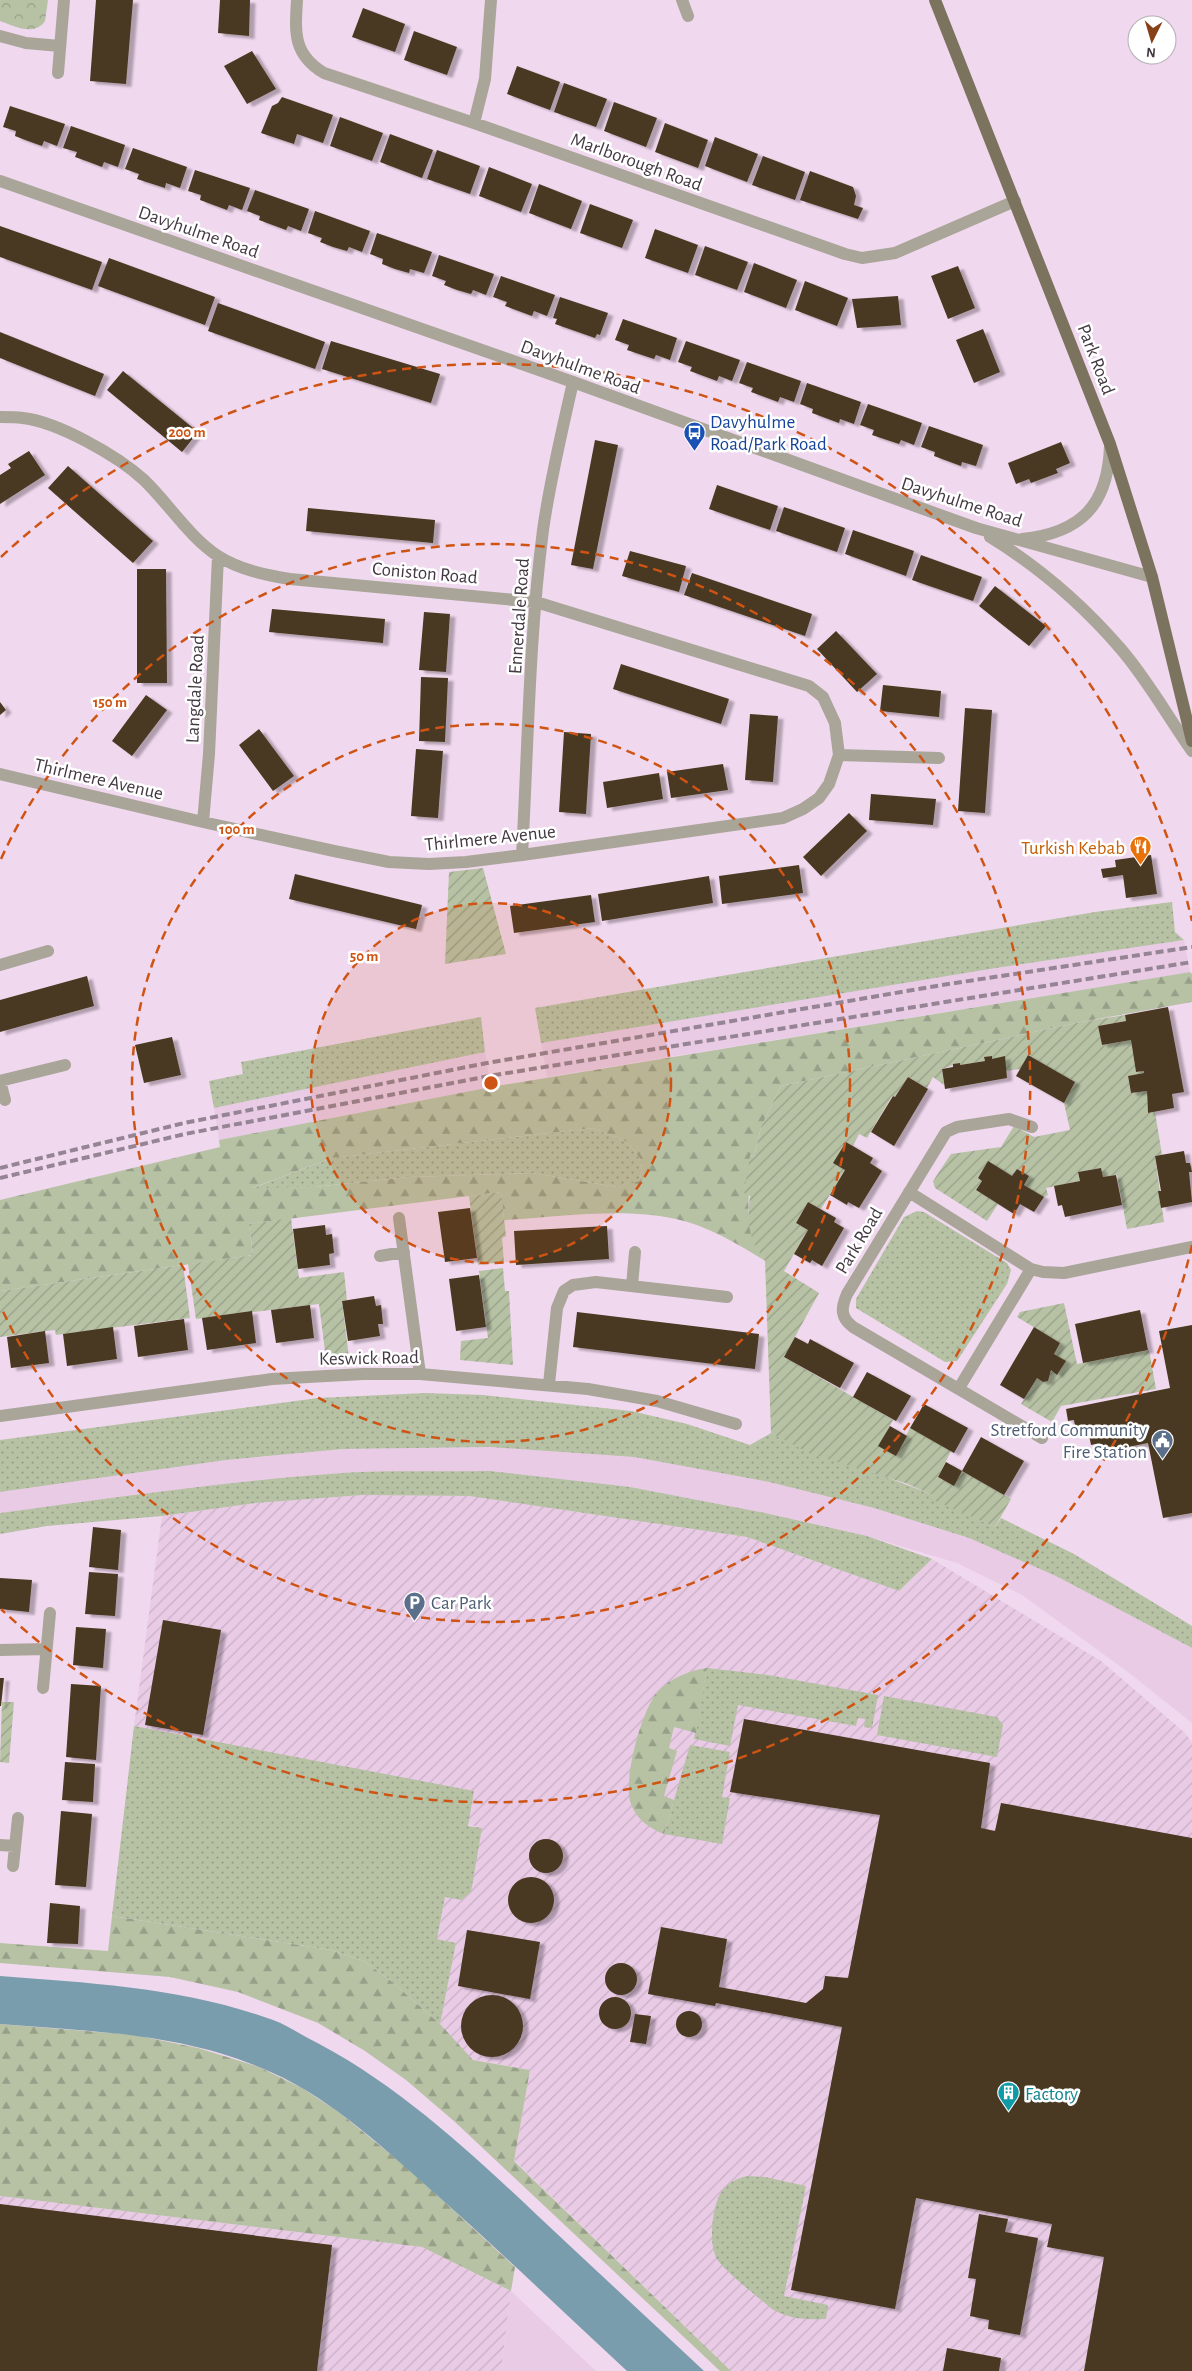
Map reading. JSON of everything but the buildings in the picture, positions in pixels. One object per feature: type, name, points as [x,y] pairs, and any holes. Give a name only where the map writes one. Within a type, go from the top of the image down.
[{"type":"main road","name":"Park Road","points":[[936,0],[1110,444],[1152,577],[1192,741]]},
{"type":"street","points":[[58,73],[64,0]]},
{"type":"street","name":"Marlborough Road","points":[[297,0],[297,38],[301,52],[311,65],[324,73],[474,123],[845,254],[862,258],[895,253],[1015,201]]},
{"type":"street","points":[[474,123],[485,79],[491,0]]},
{"type":"street","points":[[682,0],[688,16]]},
{"type":"street","points":[[0,36],[26,44],[60,46]]},
{"type":"street","name":"Davyhulme Road","points":[[0,181],[573,382],[976,528],[1152,577]]},
{"type":"street","name":"Ennerdale Road","points":[[522,855],[536,602],[543,530],[553,473],[573,382]]},
{"type":"street","name":"Coniston Road","points":[[0,417],[24,418],[55,427],[98,448],[143,479],[204,544],[218,556],[257,573],[290,580],[536,602],[809,686],[823,697],[834,723],[839,755]]},
{"type":"street","points":[[1017,539],[1054,533],[1072,525],[1092,508],[1103,490],[1109,468],[1110,444]]},
{"type":"street","points":[[976,528],[1035,567],[1065,591],[1120,649],[1192,751]]},
{"type":"street","name":"Langdale Road","points":[[203,822],[209,754],[218,556]]},
{"type":"street","points":[[839,755],[939,758]]},
{"type":"street","name":"Thirlmere Avenue","points":[[0,774],[203,822],[389,862],[428,864],[522,855],[783,818],[803,809],[819,798],[829,784],[839,755]]},
{"type":"street","points":[[0,965],[48,951]]},
{"type":"street","points":[[5,1100],[0,1081],[65,1065]]},
{"type":"street","points":[[1032,1128],[1009,1119],[950,1129],[942,1135],[909,1192],[1031,1269],[1043,1272],[1064,1273],[1192,1247]]},
{"type":"street","name":"Park Road","points":[[909,1192],[847,1294],[842,1310],[843,1316],[853,1327],[1042,1438]]},
{"type":"street","points":[[399,1218],[420,1374]]},
{"type":"street","points":[[380,1256],[404,1252]]},
{"type":"street","points":[[632,1286],[635,1252]]},
{"type":"street","points":[[958,1388],[1031,1269]]},
{"type":"street","points":[[550,1384],[557,1308],[564,1291],[573,1285],[584,1282],[727,1297]]},
{"type":"street","name":"Keswick Road","points":[[0,1416],[272,1380],[363,1374],[420,1374],[550,1384],[657,1401],[736,1424]]},
{"type":"street","points":[[43,1688],[50,1613]]},
{"type":"street","points":[[0,1650],[46,1649]]},
{"type":"street","points":[[13,1866],[18,1818]]},
{"type":"street","points":[[0,1845],[15,1846]]},
{"type":"shaded area","points":[[1184,940],[1190,972],[547,1077],[541,1043],[996,968]]},
{"type":"shaded area","points":[[485,1052],[491,1087],[219,1140],[214,1108]]},
{"type":"shaded area","points":[[490,1447],[634,1457],[769,1482],[874,1508],[969,1538],[1056,1576],[1192,1648],[1192,1723],[1128,1672],[1022,1595],[957,1563],[867,1536],[765,1513],[630,1487],[229,1484],[0,1513],[0,1492],[226,1460],[343,1449]]},
{"type":"shaded area","points":[[363,1495],[469,1496],[747,1537],[899,1591],[932,1559],[1101,1661],[1184,1732],[1192,1742],[1192,2371],[731,2371],[514,2160],[530,2070],[470,2059],[440,2024],[456,1943],[437,1939],[445,1897],[481,1828],[134,1726],[162,1516],[256,1503]]},
{"type":"shaded area","points":[[0,2196],[422,2247],[511,2291],[501,2371],[0,2371]]},
{"type":"shaded area","points":[[511,2291],[596,2371],[501,2371]]},
{"type":"green space","points":[[0,0],[48,0],[45,21],[35,28],[24,29],[0,21]]},
{"type":"green space","points":[[483,868],[506,954],[445,964],[449,872]]},
{"type":"green space","points":[[1172,902],[1175,932],[1184,940],[996,968],[541,1043],[535,1008],[1095,912]]},
{"type":"green space","points":[[1190,972],[1192,974],[1192,1002],[1081,1022],[781,1086],[761,1127],[754,1157],[751,1155],[750,1224],[757,1250],[765,1261],[733,1242],[700,1226],[655,1215],[612,1213],[504,1220],[501,1192],[249,1224],[253,1255],[0,1291],[0,1200],[220,1147],[219,1140],[491,1087]],"holes":[[[593,1128],[627,1142],[642,1161],[640,1181],[617,1187],[532,1173],[409,1177],[314,1187],[252,1188],[332,1158]]]},
{"type":"green space","points":[[1125,1015],[1126,1021],[1098,1026],[1102,1045],[1131,1040],[1136,1072],[1144,1071],[1144,1073],[1128,1077],[1131,1093],[1147,1091],[1148,1113],[1155,1112],[1162,1155],[1155,1156],[1164,1222],[1127,1229],[1117,1175],[1103,1177],[1101,1168],[1078,1172],[1080,1181],[1046,1188],[1048,1195],[1044,1197],[1024,1185],[1029,1176],[1017,1169],[1012,1176],[988,1162],[978,1178],[982,1181],[976,1190],[998,1204],[987,1221],[935,1188],[933,1181],[951,1154],[1001,1147],[1014,1126],[1034,1137],[1070,1130],[1064,1103],[1075,1082],[1028,1055],[1020,1069],[1006,1071],[992,1059],[992,1056],[984,1058],[985,1061],[960,1065],[959,1063],[942,1069],[944,1085],[933,1077],[927,1088],[908,1077],[895,1097],[892,1096],[867,1138],[859,1134],[853,1146],[846,1142],[834,1163],[845,1170],[821,1209],[808,1202],[796,1223],[808,1230],[784,1271],[819,1293],[784,1357],[893,1420],[879,1446],[896,1456],[910,1428],[951,1451],[938,1477],[954,1486],[962,1471],[1011,1499],[995,1527],[933,1500],[935,1496],[905,1483],[811,1454],[771,1433],[765,1261],[752,1238],[749,1222],[750,1196],[744,1193],[750,1155],[754,1157],[761,1127],[781,1086],[1081,1022]]},
{"type":"green space","points":[[481,1017],[485,1052],[214,1108],[209,1081],[243,1074],[241,1062]]},
{"type":"green space","points":[[593,1128],[627,1142],[642,1161],[640,1182],[617,1187],[532,1173],[409,1177],[314,1187],[250,1189],[332,1158]]},
{"type":"green space","points":[[501,1192],[506,1236],[502,1238],[504,1262],[478,1265],[469,1196]]},
{"type":"green space","points":[[917,1211],[924,1212],[1007,1263],[1011,1270],[1007,1284],[957,1361],[945,1362],[856,1308],[856,1299],[904,1217]]},
{"type":"green space","points":[[291,1218],[299,1278],[344,1272],[347,1300],[342,1301],[349,1358],[326,1359],[319,1304],[196,1319],[188,1264],[253,1255],[249,1224]]},
{"type":"green space","points":[[183,1265],[190,1318],[56,1335],[55,1330],[0,1337],[0,1291]]},
{"type":"green space","points":[[503,1268],[505,1291],[509,1291],[513,1365],[460,1360],[461,1341],[488,1338],[479,1271]]},
{"type":"green space","points":[[1064,1303],[1077,1364],[1149,1350],[1156,1389],[1061,1406],[1052,1422],[1021,1404],[1037,1378],[1043,1382],[1048,1381],[1051,1370],[1058,1374],[1065,1361],[1054,1354],[1060,1343],[1017,1317],[1020,1312]]},
{"type":"green space","points":[[425,1393],[483,1395],[631,1411],[687,1424],[750,1445],[771,1433],[936,1496],[934,1499],[995,1527],[1001,1518],[1074,1554],[1192,1626],[1192,1648],[1056,1576],[969,1538],[874,1508],[769,1482],[634,1457],[490,1447],[343,1449],[226,1460],[0,1492],[0,1440],[318,1398]]},
{"type":"green space","points":[[490,1471],[630,1487],[765,1513],[867,1536],[932,1559],[899,1591],[747,1537],[469,1496],[363,1495],[256,1503],[162,1516],[47,1526],[0,1534],[0,1513],[128,1496],[214,1485],[342,1473]]},
{"type":"green space","points":[[707,1668],[768,1675],[878,1695],[872,1728],[864,1727],[865,1719],[858,1718],[856,1726],[738,1705],[730,1746],[694,1739]]},
{"type":"green space","points":[[707,1668],[696,1733],[674,1727],[669,1748],[677,1751],[664,1796],[674,1800],[664,1834],[644,1823],[631,1804],[629,1779],[635,1745],[646,1712],[659,1690],[682,1675]]},
{"type":"green space","points":[[884,1696],[997,1717],[1003,1725],[997,1757],[877,1735]]},
{"type":"green space","points":[[2,1702],[14,1702],[9,1763],[0,1762]]},
{"type":"green space","points":[[134,1726],[474,1791],[468,1826],[482,1828],[471,1892],[461,1900],[445,1897],[437,1939],[456,1943],[440,2024],[391,1981],[364,1961],[331,1950],[112,1916]]},
{"type":"green space","points":[[690,1745],[730,1752],[722,1797],[730,1798],[722,1844],[664,1834]]},
{"type":"green space","points":[[112,1916],[331,1950],[364,1961],[391,1981],[440,2024],[473,2060],[530,2070],[514,2161],[731,2371],[720,2371],[455,2122],[406,2080],[365,2051],[318,2023],[238,1992],[170,1977],[0,1963],[0,1943],[108,1951]]},
{"type":"green space","points":[[0,2024],[135,2035],[198,2048],[259,2067],[302,2088],[340,2113],[411,2171],[515,2267],[511,2291],[422,2247],[0,2196]]},
{"type":"green space","points":[[748,2176],[765,2177],[806,2186],[784,2296],[828,2305],[826,2319],[798,2318],[772,2309],[734,2277],[717,2259],[714,2253],[712,2235],[716,2205],[722,2191],[730,2183]]},
{"type":"water","points":[[0,1976],[69,1981],[172,1994],[240,2009],[290,2028],[369,2074],[399,2095],[457,2142],[704,2371],[627,2371],[391,2154],[328,2105],[283,2078],[228,2056],[164,2040],[132,2035],[0,2024]]},
{"type":"railway","points":[[0,1168],[184,1123],[487,1063],[942,985],[1192,947]]},
{"type":"railway","points":[[0,1178],[185,1134],[489,1076],[1192,962]]},
{"type":"place","name":"Davyhulme Road/Park Road","points":[[694,451]]},
{"type":"place","name":"Turkish Kebab","points":[[1141,866]]},
{"type":"place","name":"Stretford Community Fire Station","points":[[1163,1459]]},
{"type":"place","name":"Car Park","points":[[415,1621]]},
{"type":"place","name":"Factory","points":[[1009,2112]]}]
